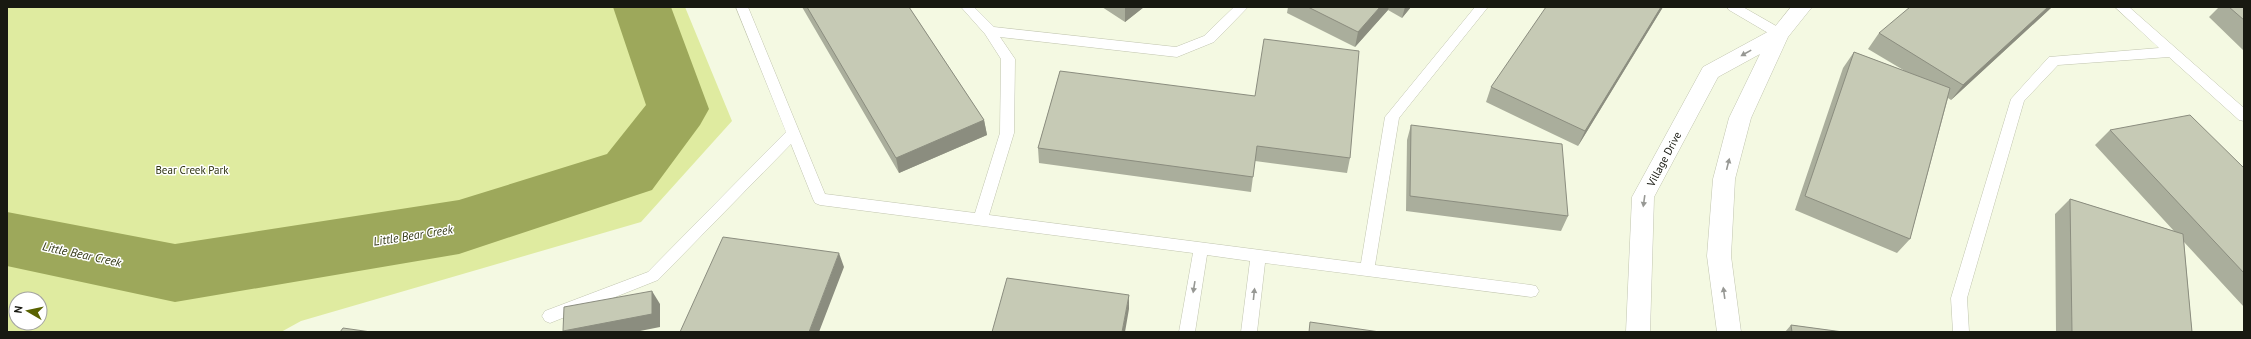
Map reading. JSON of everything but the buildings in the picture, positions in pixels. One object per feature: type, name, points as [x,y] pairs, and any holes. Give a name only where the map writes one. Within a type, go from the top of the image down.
[{"type":"street","name":"Village Drive","points":[[1729,332],[1718,256],[1724,179],[1740,118],[1780,34],[1802,7]]},
{"type":"street","name":"Village Drive","points":[[1638,332],[1643,197],[1710,72],[1780,34]]},
{"type":"lane","points":[[742,7],[820,200],[1531,291]]},
{"type":"lane","points":[[967,7],[990,31],[1008,59],[1007,133],[980,220]]},
{"type":"lane","points":[[990,31],[1177,52],[1209,39],[1242,7]]},
{"type":"lane","points":[[1367,270],[1392,117],[1482,7]]},
{"type":"lane","points":[[1733,7],[1780,34]]},
{"type":"lane","points":[[2127,8],[2171,52],[2244,116]]},
{"type":"lane","points":[[1961,332],[1959,298],[2018,99],[2054,60],[2171,52]]},
{"type":"lane","points":[[550,316],[603,297],[653,276],[793,133]]},
{"type":"lane","points":[[1187,332],[1201,248]]},
{"type":"lane","points":[[1249,332],[1258,256]]},
{"type":"green space","name":"Bear Creek Park","points":[[7,7],[685,7],[732,121],[641,222],[301,321],[281,332],[7,332]]},
{"type":"waterway","name":"Little Bear Creek","points":[[7,239],[175,273],[459,227],[629,172],[678,109],[642,7]]}]
